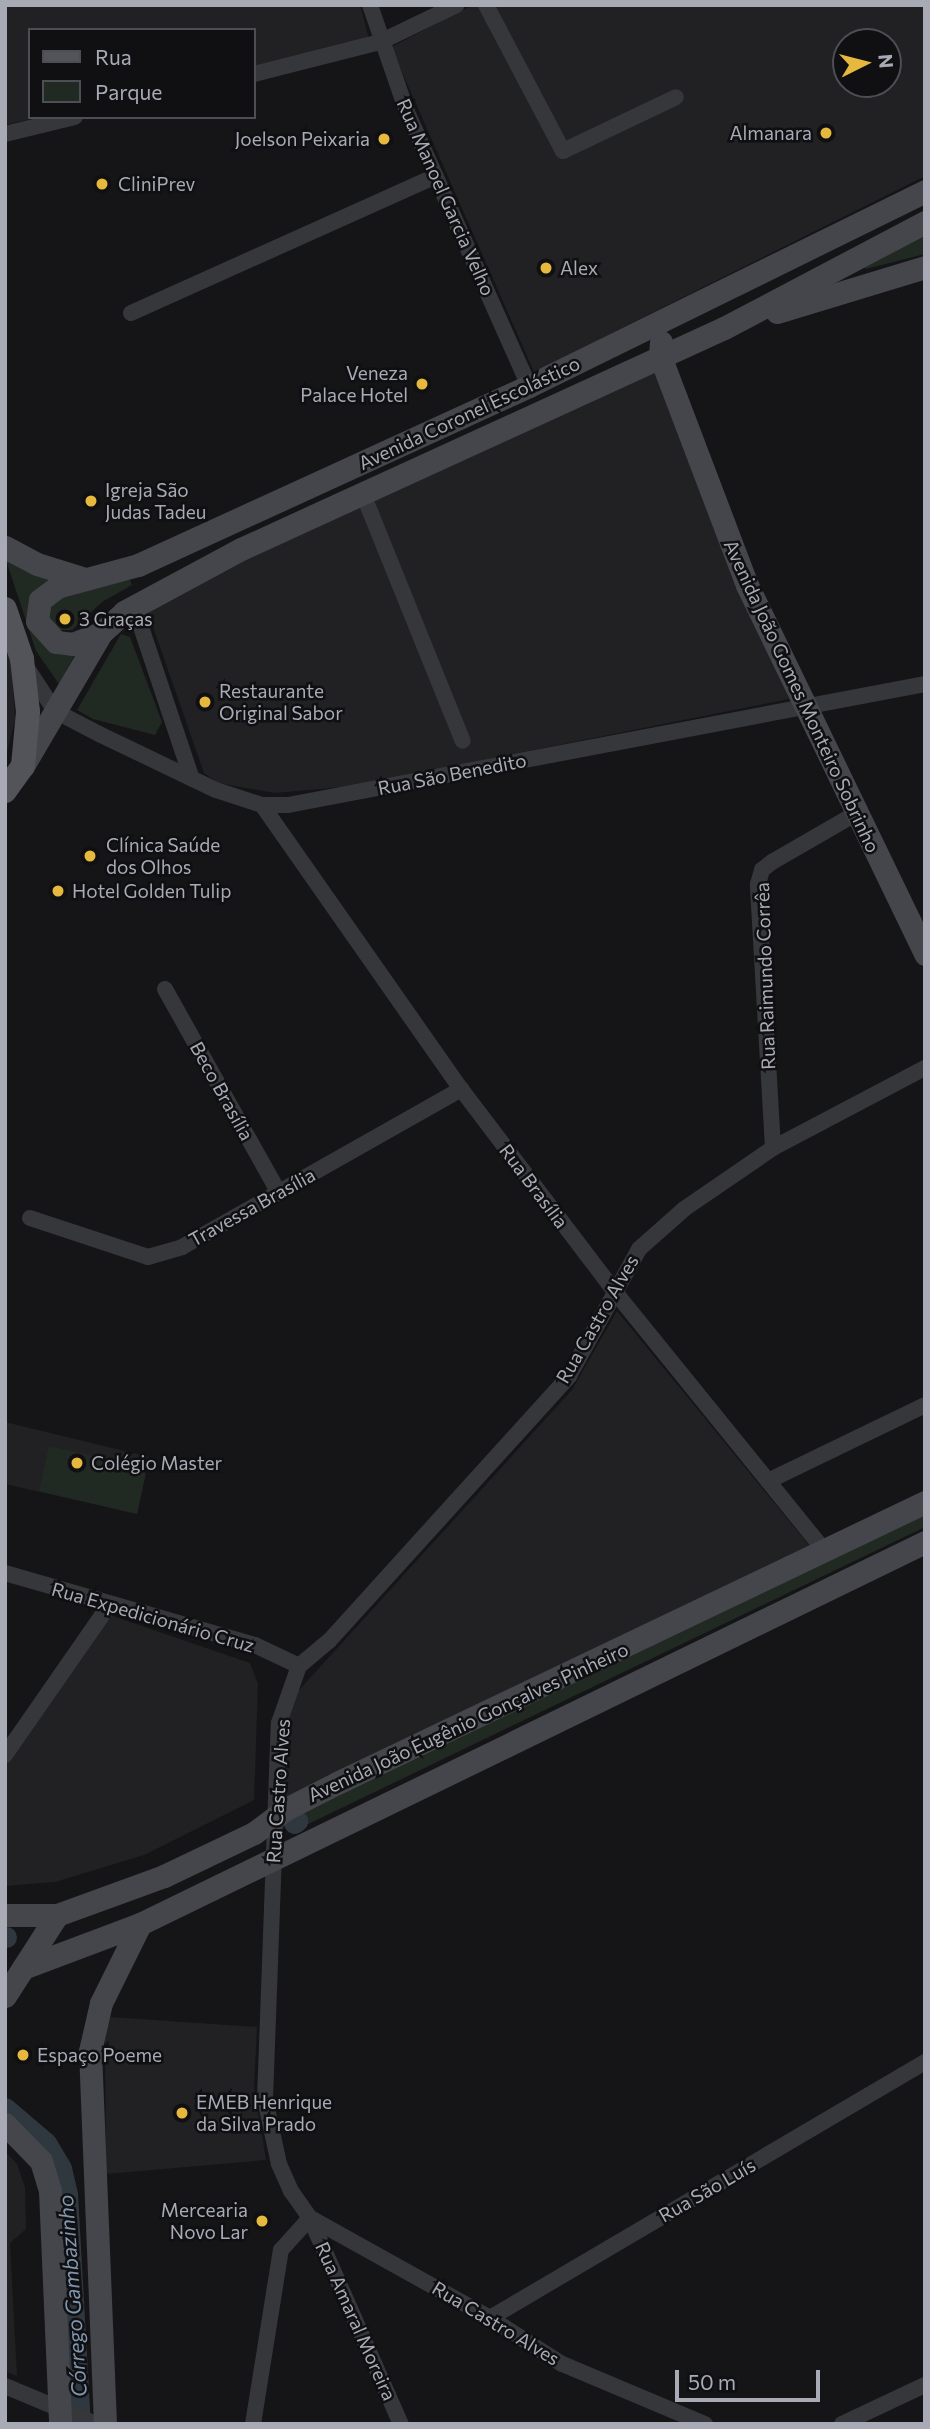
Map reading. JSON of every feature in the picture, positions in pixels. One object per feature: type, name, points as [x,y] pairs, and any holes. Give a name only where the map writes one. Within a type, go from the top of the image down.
[{"type":"main road","points":[[5,609],[22,659],[29,712],[23,766],[5,791]]},
{"type":"street","name":"Rua Manoel Garcia Velho","points":[[370,5],[380,42],[529,386]]},
{"type":"street","points":[[256,73],[380,42],[457,5]]},
{"type":"street","points":[[486,5],[563,151],[676,97]]},
{"type":"street","points":[[5,134],[67,119]]},
{"type":"street","points":[[131,313],[436,176]]},
{"type":"street","name":"Avenida Coronel Escolástico","points":[[925,191],[529,386],[138,565],[45,594],[37,607],[37,621],[48,637],[65,645],[101,633],[135,606],[241,549],[724,328],[925,222]]},
{"type":"street","name":"Avenida Coronel Escolástico","points":[[724,328],[925,267]]},
{"type":"street","points":[[660,356],[665,337],[750,279]]},
{"type":"street","name":"Avenida João Gomes Monteiro Sobrinho","points":[[660,356],[747,585],[803,708],[925,954]]},
{"type":"street","points":[[363,494],[463,741]]},
{"type":"street","points":[[5,547],[55,572],[89,580]]},
{"type":"street","points":[[135,606],[192,779]]},
{"type":"street","name":"Avenida Coronel Escolástico","points":[[23,766],[101,633]]},
{"type":"street","points":[[22,659],[55,710]]},
{"type":"street","name":"Rua São Benedito","points":[[55,710],[192,779],[262,804],[307,803],[925,684]]},
{"type":"street","name":"Rua Brasília","points":[[262,804],[461,1089],[615,1292],[826,1553]]},
{"type":"street","name":"Rua Raimundo Corrêa","points":[[773,1148],[758,884],[762,870],[772,862],[855,814]]},
{"type":"street","name":"Beco Brasília","points":[[165,989],[279,1193]]},
{"type":"street","name":"Rua Castro Alves","points":[[705,2424],[562,2364],[490,2318],[310,2218],[290,2191],[279,2164],[265,2099],[279,1723],[299,1666],[329,1641],[569,1376],[639,1249],[684,1209],[773,1148],[925,1068]]},
{"type":"street","name":"Travessa Brasília","points":[[30,1218],[148,1257],[182,1247],[461,1089]]},
{"type":"street","points":[[768,1480],[925,1405]]},
{"type":"street","name":"Avenida João Eugênio Gonçalves Pinheiro","points":[[5,1915],[57,1915],[164,1877],[254,1833],[276,1816],[337,1783],[826,1553],[925,1502]]},
{"type":"street","name":"Avenida João Eugênio Gonçalves Pinheiro","points":[[23,1968],[140,1924],[925,1542]]},
{"type":"street","name":"Rua Expedicionário Cruz","points":[[5,1573],[255,1645],[299,1666]]},
{"type":"street","points":[[5,1755],[110,1604]]},
{"type":"street","points":[[5,1996],[57,1915]]},
{"type":"street","points":[[5,2386],[63,2414],[97,2423],[90,2051],[101,2003],[140,1924]]},
{"type":"street","name":"Rua São Luís","points":[[490,2318],[925,2062]]},
{"type":"street","points":[[5,2124],[41,2161],[50,2191],[63,2414]]},
{"type":"street","points":[[253,2424],[281,2250],[310,2218]]},
{"type":"street","name":"Rua Amaral Moreira","points":[[310,2218],[401,2424]]},
{"type":"street","points":[[842,2424],[925,2385]]},
{"type":"shaded area","points":[[5,5],[360,5],[369,39],[256,67],[256,28],[28,28],[30,119],[5,125]]},
{"type":"shaded area","points":[[473,5],[925,5],[925,176],[534,372],[391,47]]},
{"type":"shaded area","points":[[656,370],[789,699],[353,786],[275,793],[218,783],[204,773],[147,610],[240,560]]},
{"type":"shaded area","points":[[5,643],[12,663],[15,720],[5,760]]},
{"type":"shaded area","points":[[617,1311],[812,1549],[284,1803],[290,1700],[572,1390]]},
{"type":"shaded area","name":"Colégio Master","points":[[5,1422],[149,1457],[137,1514],[5,1484]]},
{"type":"shaded area","points":[[107,1614],[250,1663],[258,1684],[254,1800],[144,1855],[55,1882],[5,1886],[5,1761]]},
{"type":"shaded area","name":"EMEB Henrique da Silva Prado","points":[[110,2017],[257,2027],[254,2087],[266,2160],[106,2174],[105,2039]]},
{"type":"shaded area","points":[[5,2151],[17,2164],[25,2187],[26,2229],[10,2243],[17,2376],[5,2371]]},
{"type":"green space","points":[[925,230],[925,254],[866,269],[864,266]]},
{"type":"green space","points":[[5,557],[54,583],[28,607],[78,649],[59,684],[36,651]]},
{"type":"green space","points":[[129,577],[132,585],[102,602],[72,630],[58,630],[48,619],[50,606],[56,600]]},
{"type":"green space","points":[[121,634],[130,637],[162,722],[155,735],[93,719],[77,710]]},
{"type":"green space","points":[[49,1446],[147,1468],[137,1514],[39,1491]]},
{"type":"green space","points":[[925,1504],[925,1527],[300,1828],[293,1813]]},
{"type":"waterway","name":"Córrego Gambazinho","points":[[5,2108],[46,2143],[61,2168],[67,2194],[80,2424]]},
{"type":"place","name":"Almanara","points":[[826,133]]},
{"type":"place","name":"Joelson Peixaria","points":[[384,139]]},
{"type":"place","name":"CliniPrev","points":[[102,184]]},
{"type":"place","name":"Alex","points":[[546,268]]},
{"type":"place","name":"Veneza Palace Hotel","points":[[422,384]]},
{"type":"place","name":"Igreja São Judas Tadeu","points":[[91,501]]},
{"type":"place","name":"3 Graças","points":[[65,619]]},
{"type":"place","name":"Restaurante Original Sabor","points":[[205,702]]},
{"type":"place","name":"Clínica Saúde dos Olhos","points":[[90,856]]},
{"type":"place","name":"Hotel Golden Tulip","points":[[58,891]]},
{"type":"place","name":"Colégio Master","points":[[77,1463]]},
{"type":"place","name":"Espaço Poeme","points":[[23,2055]]},
{"type":"place","name":"EMEB Henrique da Silva Prado","points":[[182,2113]]},
{"type":"place","name":"Mercearia Novo Lar","points":[[262,2221]]}]
